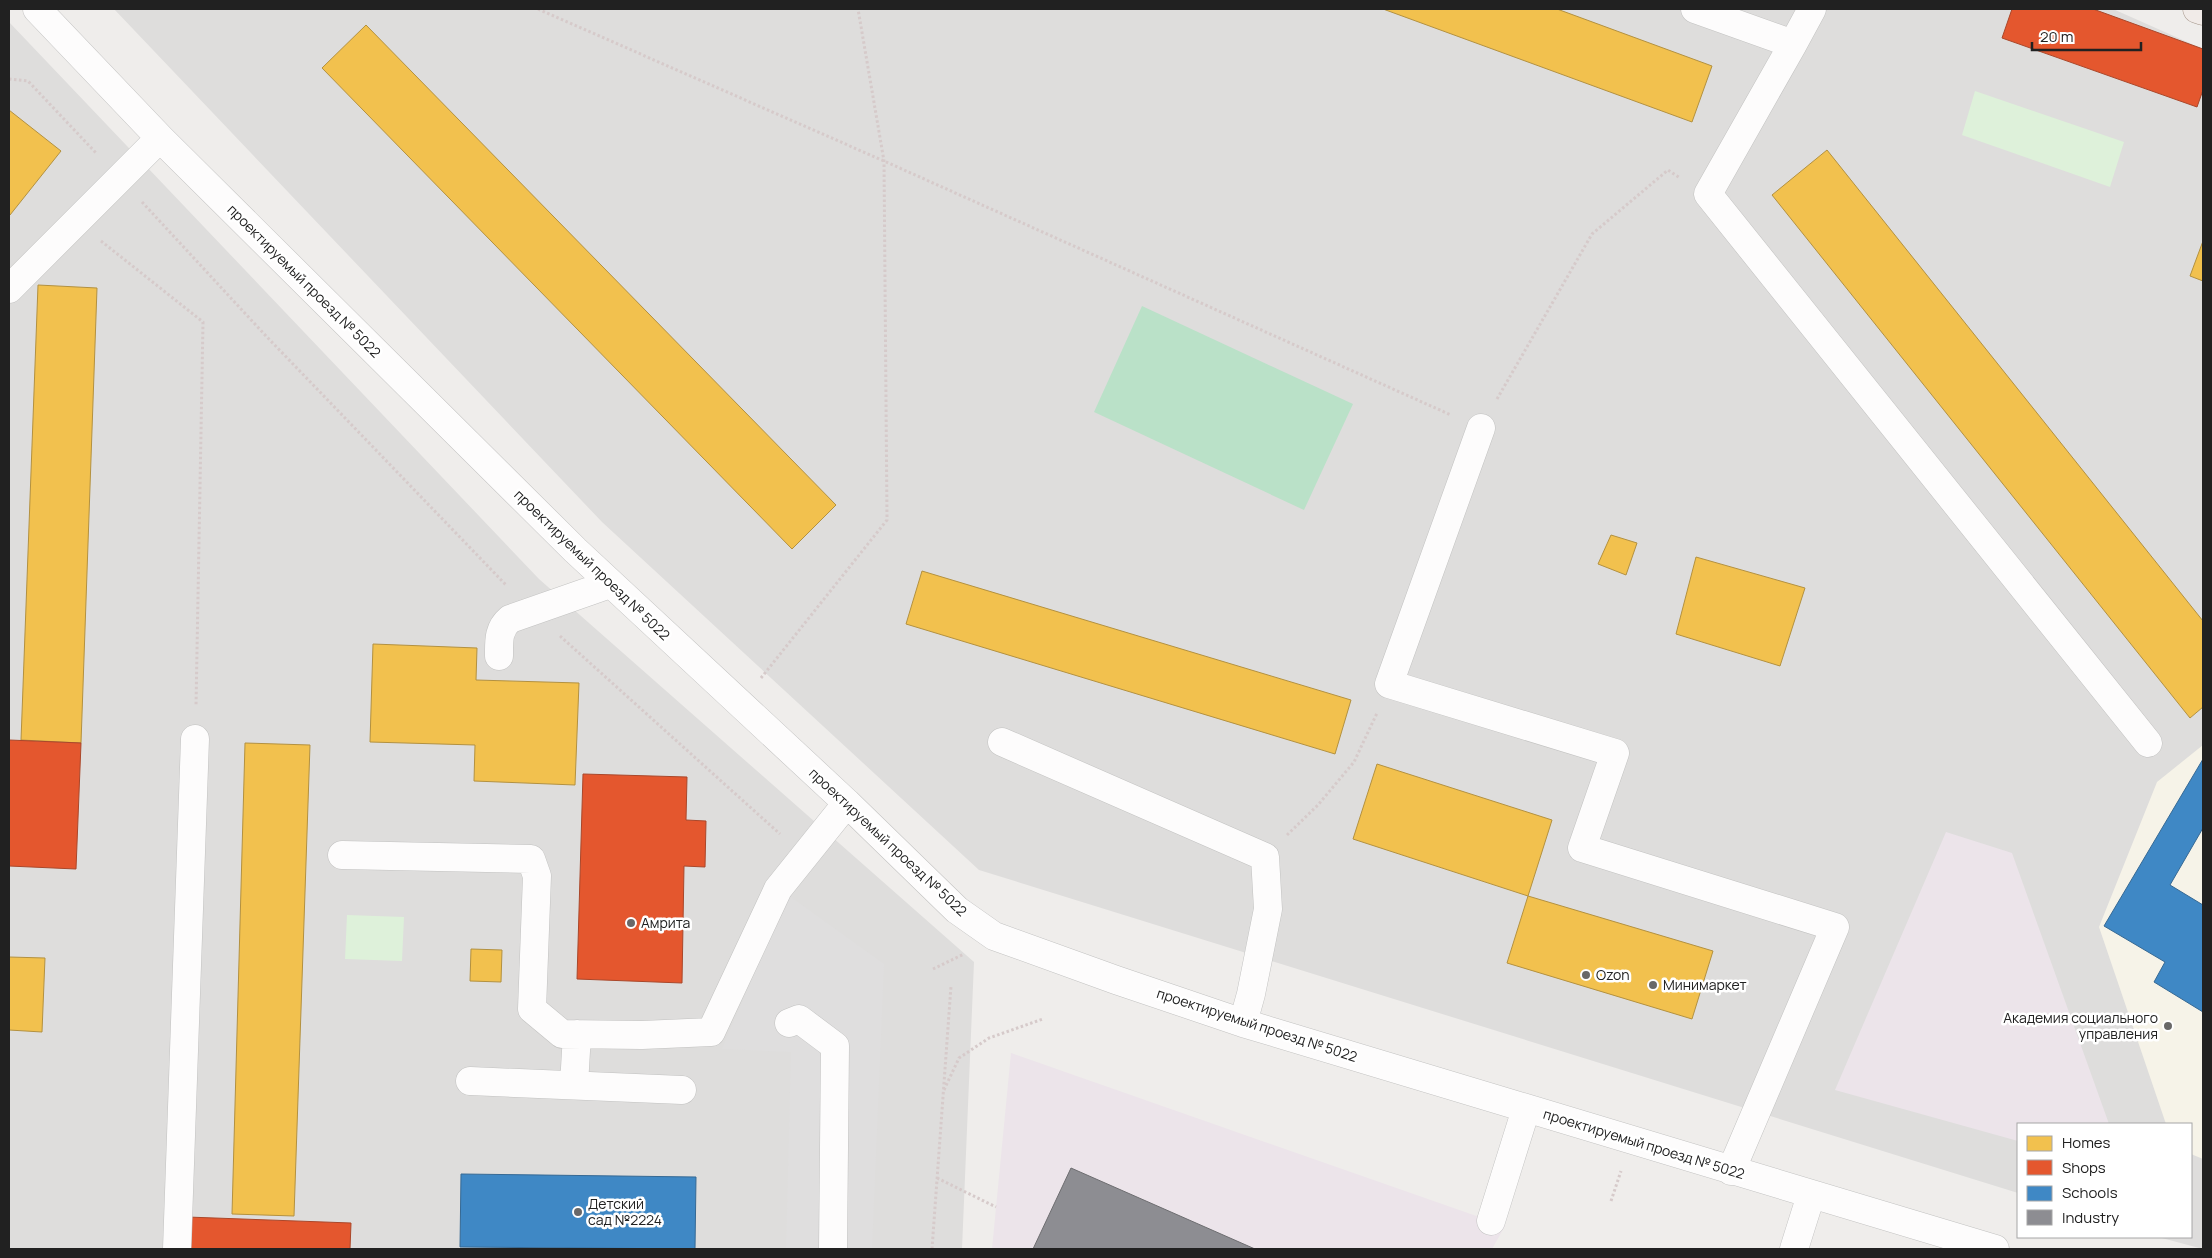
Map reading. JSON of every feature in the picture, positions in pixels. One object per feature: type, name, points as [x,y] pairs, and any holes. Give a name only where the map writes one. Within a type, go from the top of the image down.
[{"type":"main road","points":[[2197,9],[2203,12]]},
{"type":"street","name":"проектируемый проезд № 5022","points":[[37,9],[160,138],[610,584],[847,803],[957,910],[994,936],[1243,1023],[1995,1249]]},
{"type":"street","points":[[1695,9],[1793,44]]},
{"type":"street","points":[[1812,9],[1708,194],[2148,744]]},
{"type":"street","points":[[9,289],[160,138]]},
{"type":"street","points":[[1481,428],[1389,684],[1615,753],[1582,848],[1835,926],[1732,1171]]},
{"type":"street","points":[[499,656],[503,624],[519,614],[610,584]]},
{"type":"street","points":[[177,1249],[195,740]]},
{"type":"street","points":[[1002,742],[1265,857],[1268,909],[1252,994],[1243,1023]]},
{"type":"street","points":[[342,855],[530,859],[537,876],[532,1009],[562,1034],[642,1035],[711,1032],[778,889],[847,803]]},
{"type":"street","points":[[789,1023],[799,1020],[835,1046],[833,1249]]},
{"type":"street","points":[[574,1085],[577,1034]]},
{"type":"street","points":[[470,1081],[682,1090]]},
{"type":"street","points":[[1491,1221],[1526,1109]]},
{"type":"street","points":[[1794,1249],[1811,1195]]},
{"type":"path","points":[[538,9],[884,161],[1481,428],[1592,234],[1668,170]]},
{"type":"path","points":[[740,704],[887,520],[884,161],[858,9]]},
{"type":"path","points":[[9,79],[28,81],[266,336],[530,611],[652,717],[748,806],[805,855]]},
{"type":"path","points":[[78,222],[203,322],[195,740]]},
{"type":"path","points":[[1265,857],[1318,805],[1354,762],[1389,684]]},
{"type":"path","points":[[932,1249],[951,986]]},
{"type":"path","points":[[943,1092],[959,1058],[989,1038],[1043,1019]]},
{"type":"path","points":[[937,1178],[996,1207]]},
{"type":"shaded area","points":[[114,9],[2113,9],[2203,49],[2203,1249],[2162,1238],[2192,1238],[2192,1123],[2017,1123],[2017,1193],[979,870],[602,522]]},
{"type":"shaded area","points":[[9,22],[539,579],[974,962],[962,1249],[9,1249]]},
{"type":"shaded area","name":"Академия социального управления","points":[[2203,745],[2203,1159],[2192,1154],[2192,1123],[2166,1123],[2099,927],[2157,782]]},
{"type":"shaded area","points":[[1946,832],[2012,853],[2109,1123],[2017,1123],[2017,1141],[1835,1090]]},
{"type":"shaded area","points":[[788,895],[884,964],[872,1249],[786,1249],[791,1052],[722,1049]]},
{"type":"shaded area","points":[[1011,1053],[1505,1226],[1492,1249],[992,1249]]},
{"type":"green space","points":[[1975,91],[2124,142],[2110,187],[1962,135]]},
{"type":"green space","points":[[1142,306],[1353,404],[1304,510],[1094,412]]},
{"type":"green space","points":[[347,915],[404,917],[402,961],[345,959]]},
{"type":"building: Homes","points":[[1383,9],[1557,9],[1712,66],[1692,122]]},
{"type":"building: Homes","points":[[366,25],[836,505],[792,549],[322,68]]},
{"type":"building: Homes","points":[[9,110],[61,151],[10,215],[9,214]]},
{"type":"building: Homes","points":[[1827,150],[2203,621],[2203,707],[2190,718],[1772,195]]},
{"type":"building: Homes","points":[[2203,241],[2203,281],[2190,276]]},
{"type":"building: Homes","points":[[38,285],[97,288],[81,743],[21,740]]},
{"type":"building: Homes","points":[[1611,535],[1637,543],[1626,575],[1598,564]]},
{"type":"building: Homes","points":[[1696,557],[1805,588],[1780,666],[1676,634]]},
{"type":"building: Homes","points":[[922,571],[1351,700],[1335,754],[906,624]]},
{"type":"building: Homes","points":[[373,644],[477,648],[476,680],[579,683],[575,785],[474,781],[475,745],[370,742]]},
{"type":"building: Homes","points":[[245,743],[310,745],[294,1216],[232,1214]]},
{"type":"building: Homes","points":[[1377,764],[1552,820],[1528,896],[1353,839]]},
{"type":"building: Homes","points":[[1528,896],[1713,951],[1692,1019],[1507,963]]},
{"type":"building: Homes","points":[[471,949],[502,950],[501,982],[470,981]]},
{"type":"building: Homes","points":[[9,957],[45,958],[42,1032],[9,1030]]},
{"type":"building: Shops","points":[[2012,9],[2093,9],[2203,49],[2203,90],[2197,107],[2002,38]]},
{"type":"building: Shops","points":[[9,740],[81,743],[76,869],[9,866]]},
{"type":"building: Shops","name":"Амрита","points":[[583,774],[687,777],[686,820],[706,821],[705,867],[684,866],[682,983],[577,979]]},
{"type":"building: Shops","points":[[187,1217],[351,1223],[350,1249],[186,1249]]},
{"type":"building: Schools","points":[[2203,759],[2203,828],[2170,885],[2203,905],[2203,1012],[2154,982],[2165,962],[2104,926]]},
{"type":"building: Schools","name":"Детский сад №2224","points":[[461,1174],[696,1177],[695,1249],[460,1247]]},
{"type":"building: Industry","points":[[1071,1168],[1255,1249],[1033,1249]]},
{"type":"place","name":"Амрита","points":[[631,923]]},
{"type":"place","name":"Ozon","points":[[1586,975]]},
{"type":"place","name":"Минимаркет","points":[[1653,985]]},
{"type":"place","name":"Академия социального управления","points":[[2168,1026]]},
{"type":"place","name":"Детский сад №2224","points":[[578,1212]]}]
